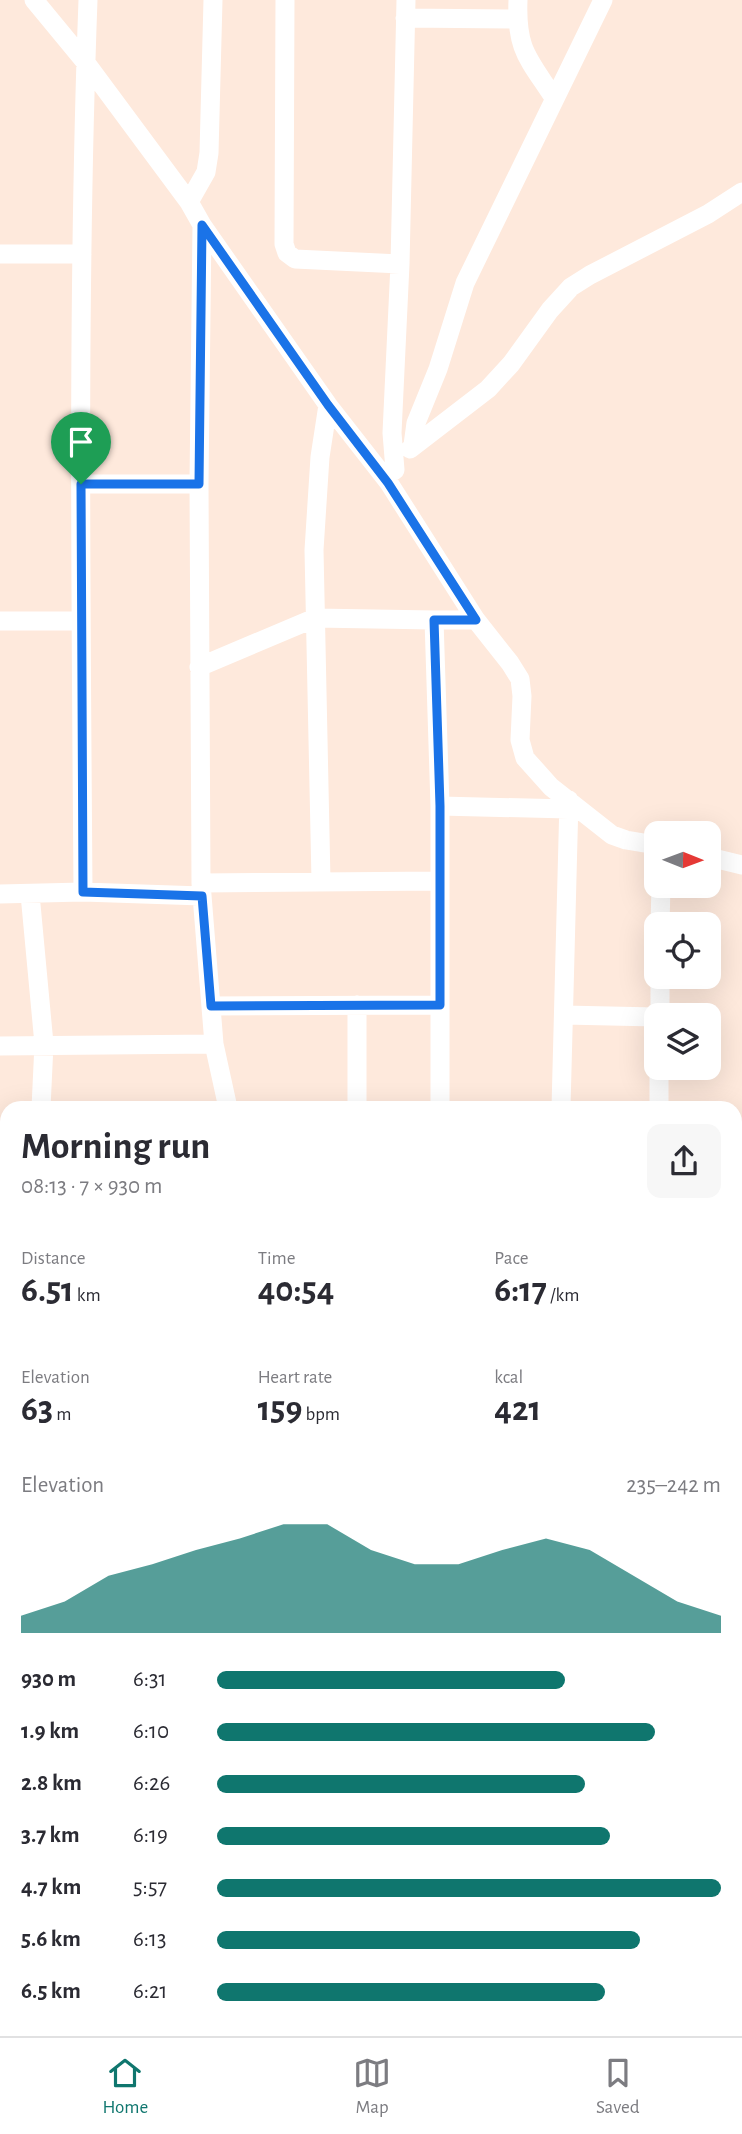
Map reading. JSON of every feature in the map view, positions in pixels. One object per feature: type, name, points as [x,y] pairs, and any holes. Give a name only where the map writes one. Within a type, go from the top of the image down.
[{"type":"street","points":[[34,0],[86,63],[190,202],[202,225],[328,405],[392,477],[476,620],[520,679],[520,740],[525,758],[569,804],[612,835],[644,843]]},
{"type":"street","points":[[83,892],[82,254],[88,0]]},
{"type":"street","points":[[190,202],[206,172],[209,153],[214,0]]},
{"type":"street","points":[[285,0],[284,244],[287,253],[295,259],[400,264]]},
{"type":"street","points":[[414,445],[416,423],[438,369],[465,283],[603,0]]},
{"type":"street","points":[[392,477],[405,9],[517,10],[518,37],[523,50],[554,98]]},
{"type":"street","points":[[392,477],[414,445],[488,389],[571,287],[708,214],[742,192]]},
{"type":"street","points":[[202,225],[199,484],[201,889],[214,1044],[226,1101]]},
{"type":"street","points":[[0,254],[82,254]]},
{"type":"street","points":[[321,881],[315,618],[316,504],[328,405]]},
{"type":"street","points":[[81,484],[199,484]]},
{"type":"street","points":[[199,667],[315,618],[476,620]]},
{"type":"street","points":[[434,620],[440,806],[440,1101]]},
{"type":"street","points":[[0,621],[81,621]]},
{"type":"street","points":[[440,806],[569,804]]},
{"type":"street","points":[[561,1101],[569,804]]},
{"type":"street","points":[[721,860],[742,865]]},
{"type":"street","points":[[0,894],[201,889],[321,881],[440,881]]},
{"type":"street","points":[[30,894],[44,1044],[41,1101]]},
{"type":"street","points":[[357,1005],[357,1101]]},
{"type":"street","points":[[211,1006],[440,1005]]},
{"type":"street","points":[[564,1015],[644,1016]]},
{"type":"street","points":[[0,1046],[214,1044]]},
{"type":"street","points":[[659,1080],[659,1101]]},
{"type":"route","points":[[202,225],[328,405],[388,483],[476,620],[434,620],[440,806],[440,1005],[211,1006],[202,896],[83,892],[81,484],[199,484],[202,225]]}]
